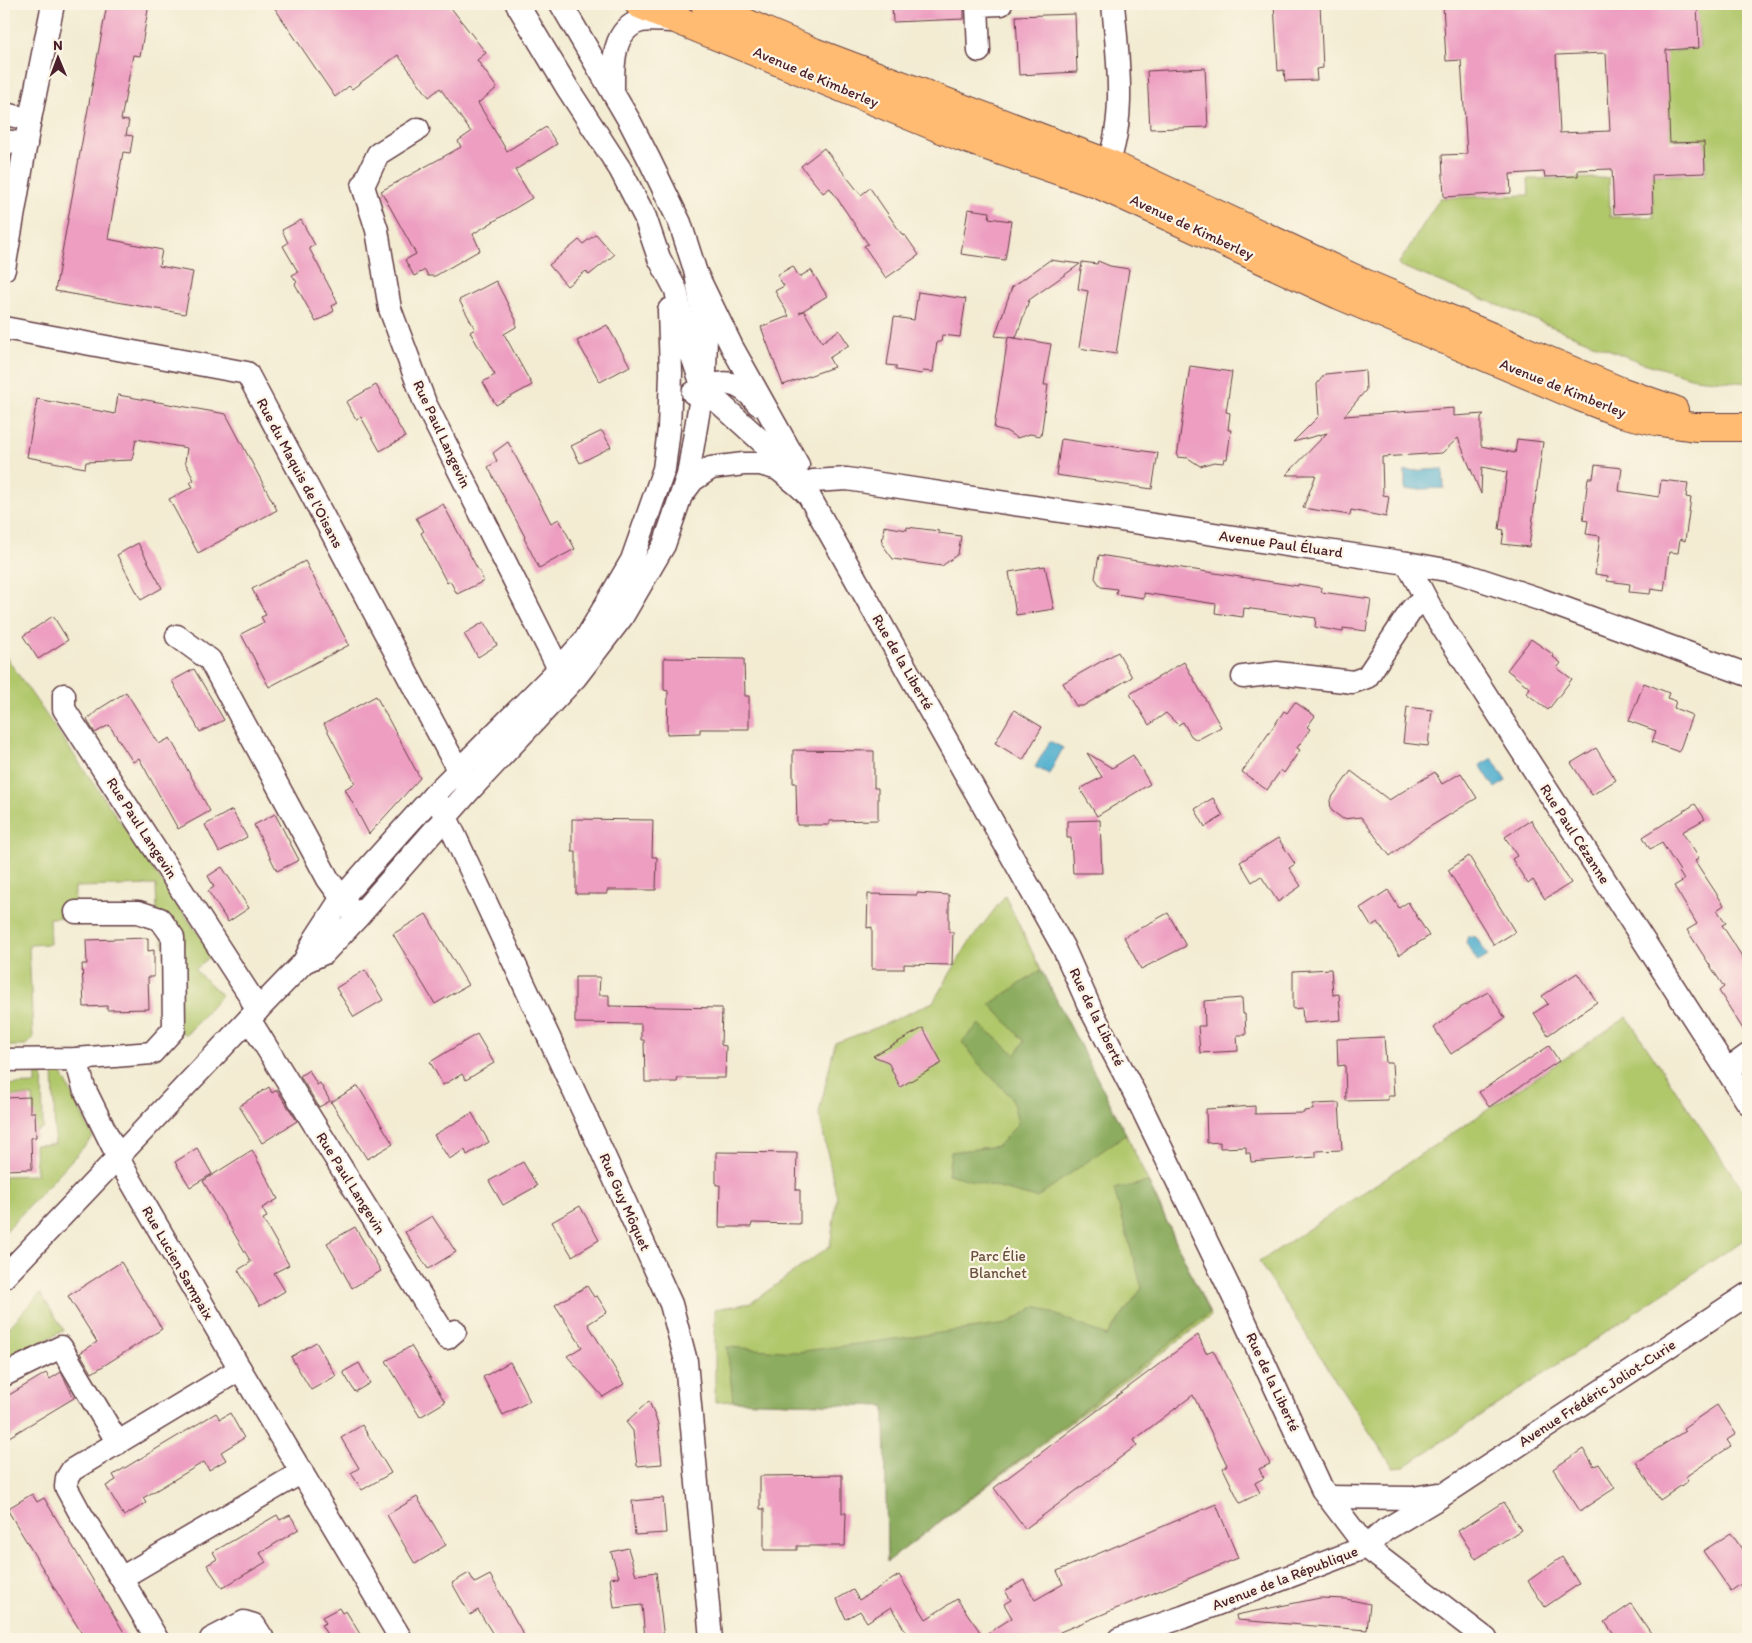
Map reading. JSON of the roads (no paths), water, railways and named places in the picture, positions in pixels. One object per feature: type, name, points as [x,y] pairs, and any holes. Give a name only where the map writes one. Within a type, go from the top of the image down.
[{"type":"main road","name":"Avenue de Kimberley","points":[[639,4],[961,137],[1105,174]]},
{"type":"main road","name":"Avenue de Kimberley","points":[[705,4],[764,31],[1105,174],[1339,295],[1580,397],[1621,413],[1660,422],[1695,427],[1748,427]]},
{"type":"street","points":[[4,268],[30,118],[53,4]]},
{"type":"street","points":[[304,962],[324,953],[357,918],[446,818],[567,673],[632,560],[664,469],[669,429],[672,373],[668,307],[659,258],[645,217],[620,169],[568,89],[518,4]]},
{"type":"street","points":[[4,1277],[117,1156],[304,962],[315,939],[341,899],[434,794],[459,769],[567,673],[622,617],[664,545],[688,474],[705,372],[706,336],[696,273],[680,224],[665,191],[630,122],[561,4]]},
{"type":"street","points":[[979,52],[977,5],[1001,4]]},
{"type":"street","points":[[1105,174],[1116,140],[1120,113],[1113,4]]},
{"type":"street","points":[[613,93],[613,60],[621,36],[629,26],[643,20],[683,22]]},
{"type":"street","points":[[4,114],[30,118]]},
{"type":"street","name":"Rue Paul Langevin","points":[[418,129],[378,154],[363,186],[377,230],[390,308],[425,403],[567,673]]},
{"type":"street","points":[[4,140],[26,144]]},
{"type":"street","name":"Rue de la Liberté","points":[[659,258],[676,290],[684,335],[703,388],[779,457],[805,488]]},
{"type":"street","name":"Rue de la Liberté","points":[[696,273],[736,354],[779,433],[805,488],[1063,947],[1091,1010],[1137,1098],[1237,1304],[1322,1489],[1366,1547]]},
{"type":"street","name":"Rue du Maquis de l'Oisans","points":[[4,328],[246,373],[459,769],[468,792]]},
{"type":"street","name":"Rue de la Liberté","points":[[669,429],[678,406],[688,396],[713,384],[728,383],[739,386],[753,398],[779,433]]},
{"type":"street","name":"Rue de la Liberté","points":[[680,499],[693,480],[711,468],[744,464],[760,464],[778,469],[805,488]]},
{"type":"street","name":"Avenue Paul Éluard","points":[[805,488],[847,479],[1457,572],[1539,599],[1748,675]]},
{"type":"street","name":"Rue Paul Cézanne","points":[[1407,563],[1425,599],[1748,1103]]},
{"type":"street","points":[[1243,677],[1277,673],[1352,682],[1366,677],[1412,609],[1425,599]]},
{"type":"street","points":[[177,636],[210,660],[328,879],[341,899],[357,918]]},
{"type":"street","name":"Rue Paul Langevin","points":[[64,695],[64,709],[250,994],[253,1015],[447,1338],[455,1331]]},
{"type":"street","name":"Rue Guy Môquet","points":[[434,794],[600,1147],[671,1304],[686,1361],[711,1639]]},
{"type":"street","points":[[4,1060],[76,1059],[152,1053],[174,1029],[173,937],[160,919],[138,912],[76,912]]},
{"type":"street","points":[[1727,1070],[1748,1055]]},
{"type":"street","points":[[76,1059],[84,1088],[117,1156]]},
{"type":"street","name":"Rue Lucien Sampaix","points":[[117,1156],[240,1369],[401,1639]]},
{"type":"street","name":"Avenue Frédéric Joliot-Curie","points":[[1366,1547],[1385,1530],[1748,1294]]},
{"type":"street","points":[[4,1375],[61,1347],[118,1443]]},
{"type":"street","points":[[157,1639],[79,1511],[66,1487],[67,1478],[72,1470],[240,1369]]},
{"type":"street","points":[[121,1578],[302,1472]]},
{"type":"street","name":"Avenue Frédéric Joliot-Curie","points":[[1328,1497],[1412,1498],[1446,1492]]},
{"type":"street","name":"Avenue de la République","points":[[1119,1639],[1183,1617],[1366,1547],[1486,1639]]},
{"type":"street","points":[[211,1639],[244,1622],[254,1625],[263,1639]]},
{"type":"water","points":[[1443,469],[1444,488],[1405,490],[1405,471]]},
{"type":"water","points":[[1050,741],[1063,748],[1049,774],[1035,767]]},
{"type":"water","points":[[1492,758],[1506,781],[1495,788],[1480,765]]},
{"type":"water","points":[[1468,936],[1476,937],[1488,956],[1478,962],[1466,943]]},
{"type":"park label","name":"Parc Élie Blanchet","points":[[998,1264]]}]
